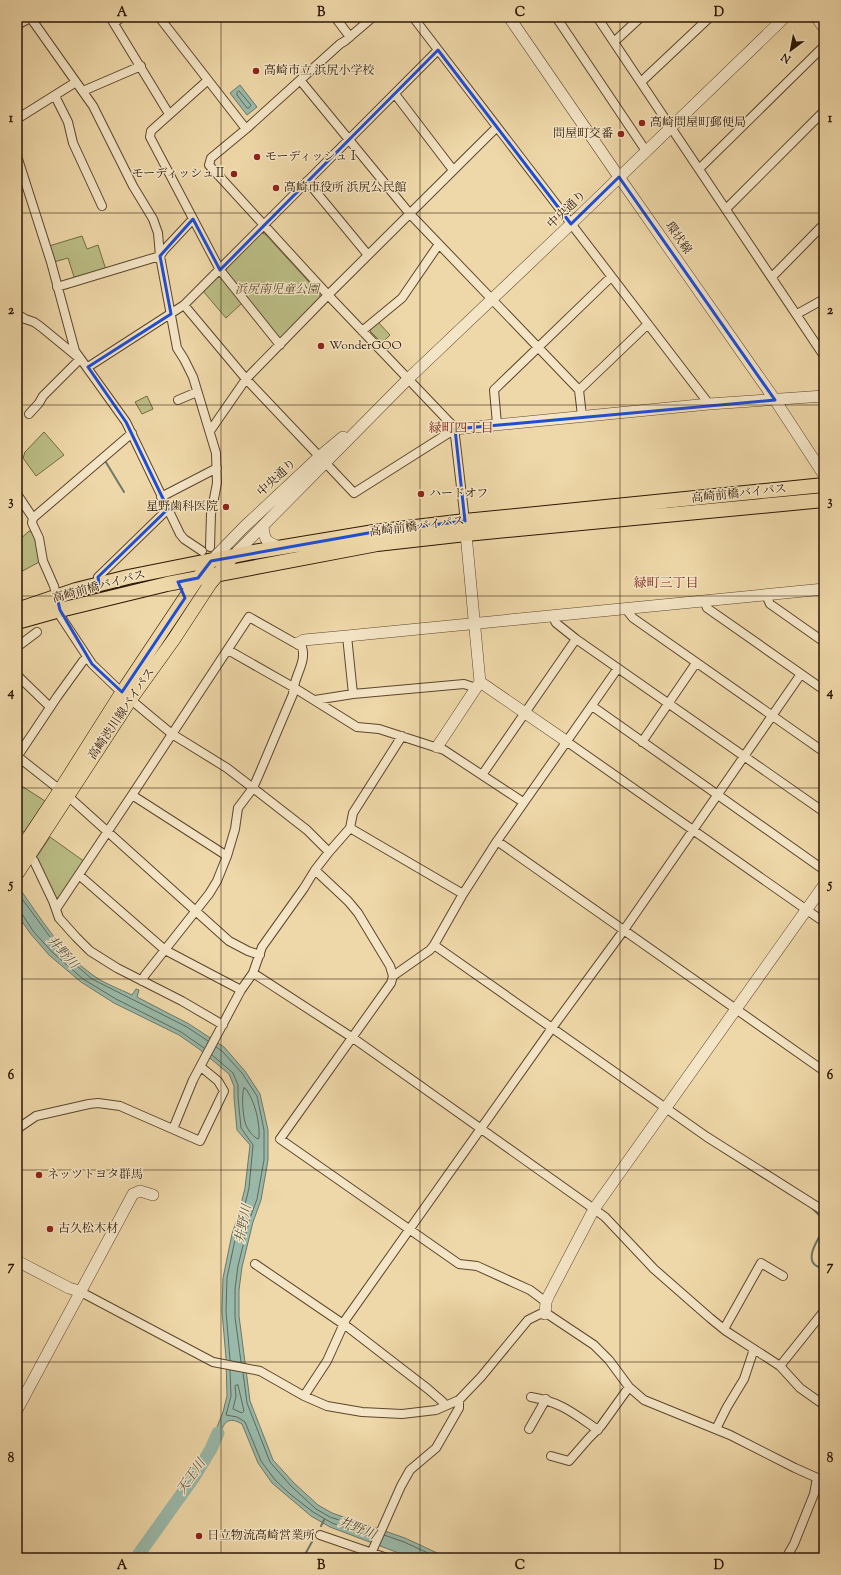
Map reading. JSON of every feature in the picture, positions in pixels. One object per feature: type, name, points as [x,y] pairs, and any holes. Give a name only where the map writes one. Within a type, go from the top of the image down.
[{"type":"highway","name":"高崎前橋バイパス","points":[[17,610],[173,584],[465,527],[824,485]]},
{"type":"highway","name":"高崎前橋バイパス","points":[[17,622],[99,584],[208,553],[232,557],[374,532],[465,527],[824,500]]},
{"type":"main road","name":"高崎渋川線バイパス","points":[[18,872],[64,793],[126,695],[184,598],[198,578],[208,553]]},
{"type":"main road","name":"高崎渋川線バイパス","points":[[126,695],[232,557]]},
{"type":"main road","points":[[173,584],[183,591],[184,598]]},
{"type":"main road","name":"高崎渋川線バイパス","points":[[17,855],[64,793]]},
{"type":"street","points":[[122,17],[112,20],[169,114]]},
{"type":"street","points":[[159,17],[246,129]]},
{"type":"street","points":[[334,17],[350,37]]},
{"type":"street","points":[[373,17],[340,44],[246,129],[211,158],[210,165],[328,295],[409,378],[455,429],[474,623],[478,685],[437,747]]},
{"type":"street","points":[[413,17],[709,404]]},
{"type":"street","name":"環状線","points":[[509,17],[775,400],[824,475]]},
{"type":"street","points":[[556,17],[646,151]]},
{"type":"street","points":[[597,17],[824,356]]},
{"type":"street","points":[[614,42],[641,17]]},
{"type":"street","points":[[641,82],[710,17]]},
{"type":"street","name":"中央通り","points":[[232,557],[263,526],[323,460],[337,442],[366,420],[786,17]]},
{"type":"street","points":[[816,17],[824,28]]},
{"type":"street","points":[[17,25],[30,18],[83,91],[105,129],[133,186],[153,219],[158,233],[160,256],[177,348],[190,371],[216,453],[217,483],[211,520],[208,553],[184,539],[180,534],[132,433],[88,367],[41,327],[34,322],[24,319],[17,313]]},
{"type":"street","points":[[699,169],[824,46]]},
{"type":"street","points":[[88,367],[184,306],[438,50]]},
{"type":"street","points":[[83,91],[140,66]]},
{"type":"street","points":[[208,80],[151,131],[150,137],[220,270],[280,345]]},
{"type":"street","points":[[300,80],[410,214],[579,390],[582,416]]},
{"type":"street","points":[[17,119],[56,96],[76,82]]},
{"type":"street","points":[[394,94],[453,170]]},
{"type":"street","points":[[56,96],[68,122],[73,143],[102,206]]},
{"type":"street","points":[[726,209],[824,111]]},
{"type":"street","points":[[210,431],[246,379],[497,126]]},
{"type":"street","points":[[17,156],[21,180],[57,287],[75,351],[80,359]]},
{"type":"street","points":[[307,182],[368,255]]},
{"type":"street","points":[[57,287],[160,256],[193,220]]},
{"type":"street","points":[[772,277],[824,224]]},
{"type":"street","points":[[362,331],[402,298],[438,244]]},
{"type":"street","points":[[496,424],[494,390],[611,277]]},
{"type":"street","points":[[797,314],[824,299]]},
{"type":"street","points":[[184,306],[246,379],[354,493],[455,429],[709,404],[824,396]]},
{"type":"street","points":[[579,390],[648,324]]},
{"type":"street","points":[[29,414],[43,396],[80,359]]},
{"type":"street","points":[[178,400],[197,392]]},
{"type":"street","points":[[132,433],[33,518],[32,524],[42,547],[45,567],[54,586],[61,617],[99,672],[172,734],[227,768],[307,830],[329,852]]},
{"type":"street","name":"中央通り","points":[[208,553],[244,527],[323,460]]},
{"type":"street","points":[[162,497],[217,468]]},
{"type":"street","points":[[17,494],[33,518]]},
{"type":"street","points":[[99,584],[98,577],[168,509]]},
{"type":"street","points":[[263,526],[263,535],[266,540],[282,548]]},
{"type":"street","points":[[298,643],[304,640],[824,589]]},
{"type":"street","points":[[766,595],[770,604],[824,642]]},
{"type":"street","points":[[704,600],[707,608],[824,690]]},
{"type":"street","points":[[625,608],[633,618],[824,752]]},
{"type":"street","points":[[552,615],[556,623],[576,639],[824,812]]},
{"type":"street","points":[[56,910],[249,617],[302,646],[304,653],[293,687],[293,694],[252,788],[238,808],[235,829],[227,856],[217,881],[142,981]]},
{"type":"street","points":[[17,647],[37,632]]},
{"type":"street","points":[[347,636],[353,694]]},
{"type":"street","points":[[482,775],[576,639]]},
{"type":"street","points":[[228,650],[315,700],[356,726],[379,729],[437,747],[523,802]]},
{"type":"street","points":[[88,658],[83,661],[50,707],[17,757],[64,793],[108,831],[229,941],[248,951],[260,955]]},
{"type":"street","points":[[642,742],[696,663]]},
{"type":"street","points":[[393,976],[430,950],[434,945],[463,894],[497,841],[618,668]]},
{"type":"street","points":[[304,1396],[327,1361],[343,1324],[552,1028],[624,930],[692,829],[801,674]]},
{"type":"street","points":[[17,675],[50,707]]},
{"type":"street","points":[[315,700],[353,694],[464,684],[478,685],[525,713],[566,741],[824,922]]},
{"type":"street","points":[[592,706],[824,870]]},
{"type":"street","points":[[174,1130],[193,1080],[203,1064],[241,990],[253,973],[262,947],[315,870],[350,828],[353,812],[402,736]]},
{"type":"street","points":[[132,795],[227,856]]},
{"type":"street","points":[[350,828],[463,894]]},
{"type":"street","points":[[497,841],[824,1071]]},
{"type":"street","points":[[34,861],[53,901],[59,918],[90,951],[222,1028]]},
{"type":"street","points":[[315,870],[348,901],[358,913],[390,966],[393,976],[391,983],[353,1038],[280,1139],[459,1264],[477,1266],[530,1290],[546,1302]]},
{"type":"street","points":[[79,875],[165,950],[241,990]]},
{"type":"street","points":[[545,1314],[546,1302],[594,1209],[824,884]]},
{"type":"street","points":[[434,945],[665,1108],[750,1165],[824,1211]]},
{"type":"street","points":[[253,973],[353,1038],[605,1217],[654,1269],[724,1329],[780,1366],[800,1388],[824,1405]]},
{"type":"street","points":[[17,1129],[36,1116],[98,1103],[120,1106],[200,1141],[224,1091],[218,1081],[203,1064]]},
{"type":"street","points":[[17,1410],[132,1194],[140,1191],[153,1195]]},
{"type":"street","points":[[17,1260],[213,1362],[263,1373],[304,1396],[327,1406],[362,1412],[402,1414],[436,1410],[459,1400],[481,1377],[528,1320],[534,1316],[545,1314],[554,1317],[594,1345],[609,1360],[629,1387],[644,1400],[716,1429],[795,1468],[821,1479],[794,1544],[786,1558]]},
{"type":"street","points":[[724,1329],[761,1263],[783,1276]]},
{"type":"street","points":[[255,1264],[343,1324],[428,1389],[445,1406]]},
{"type":"street","points":[[780,1366],[824,1311]]},
{"type":"street","points":[[716,1429],[744,1379],[754,1349]]},
{"type":"street","points":[[551,1456],[569,1462],[589,1438],[598,1430],[629,1387]]},
{"type":"street","points":[[531,1397],[546,1399],[565,1407],[598,1430]]},
{"type":"street","points":[[529,1429],[546,1399]]},
{"type":"street","points":[[373,1554],[384,1523],[401,1486],[410,1470],[436,1448],[456,1415],[459,1408],[459,1400]]},
{"type":"street","points":[[320,1535],[387,1558]]},
{"type":"highlighted area","points":[[438,50],[571,224],[619,177],[775,400],[455,429],[465,521],[374,532],[211,561],[198,578],[178,582],[185,598],[122,692],[92,664],[60,610],[57,597],[99,584],[98,577],[168,509],[126,422],[88,367],[171,314],[160,256],[193,219],[220,270]]},
{"type":"green space","name":"浜尻南児童公園","points":[[260,233],[265,234],[320,294],[320,299],[281,339],[278,338],[226,272],[226,268]]},
{"type":"green space","points":[[82,236],[87,249],[98,245],[106,270],[75,280],[68,258],[54,262],[49,246]]},
{"type":"green space","points":[[217,277],[222,278],[242,303],[226,318],[203,291]]},
{"type":"green space","points":[[378,322],[390,335],[382,343],[370,331],[373,325]]},
{"type":"green space","points":[[147,396],[153,409],[142,414],[135,402]]},
{"type":"green space","points":[[44,432],[64,455],[36,476],[23,458],[25,452]]},
{"type":"green space","points":[[29,531],[35,534],[41,561],[17,574],[17,542]]},
{"type":"green space","points":[[17,783],[45,801],[24,832],[17,827]]},
{"type":"green space","points":[[50,837],[85,862],[59,898],[56,898],[36,858]]},
{"type":"water","points":[[240,85],[257,107],[247,115],[230,93]]},
{"type":"water","name":"井野川","points":[[17,885],[61,946],[82,967],[103,982],[132,995],[136,989],[139,990],[137,997],[189,1024],[224,1047],[245,1071],[260,1094],[268,1130],[268,1160],[261,1200],[253,1222],[242,1267],[239,1290],[239,1316],[250,1401],[273,1460],[294,1483],[318,1505],[332,1513],[405,1538],[448,1558],[412,1558],[330,1527],[311,1516],[272,1483],[258,1463],[242,1424],[234,1421],[225,1423],[215,1445],[211,1449],[211,1442],[223,1412],[227,1396],[226,1358],[222,1311],[223,1278],[232,1234],[245,1188],[250,1145],[237,1130],[234,1086],[229,1074],[199,1049],[179,1035],[114,1003],[81,982],[49,955],[30,933],[17,914]]},
{"type":"waterway","points":[[104,459],[124,492]]},
{"type":"waterway","points":[[744,1165],[766,1179]]},
{"type":"waterway","points":[[812,1208],[824,1220]]},
{"type":"waterway","points":[[824,1228],[812,1252],[812,1261],[815,1265],[824,1270]]},
{"type":"waterway","name":"天王川","points":[[136,1558],[194,1477],[211,1449],[218,1433]]},
{"type":"waterway","points":[[321,1526],[324,1520]]},
{"type":"waterway","points":[[303,1558],[313,1540]]},
{"type":"tunnel","points":[[17,838],[25,849]]},
{"type":"place","name":"高崎市立 浜尻小学校","points":[[256,71]]},
{"type":"place","name":"高崎問屋町郵便局","points":[[642,123]]},
{"type":"place","name":"問屋町交番","points":[[621,134]]},
{"type":"place","name":"モーディッシュⅠ","points":[[257,157]]},
{"type":"place","name":"モーディッシュⅡ","points":[[234,174]]},
{"type":"place","name":"高崎市役所 浜尻公民館","points":[[276,188]]},
{"type":"place","name":"WonderGOO","points":[[321,346]]},
{"type":"place","name":"ハードオフ","points":[[421,494]]},
{"type":"place","name":"星野歯科医院","points":[[226,507]]},
{"type":"place","name":"ネッツトヨタ群馬","points":[[39,1175]]},
{"type":"place","name":"古久松木材","points":[[50,1229]]},
{"type":"place","name":"日立物流高崎営業所","points":[[199,1536]]},
{"type":"district","name":"緑町四丁目","points":[[461,429]]},
{"type":"district","name":"緑町三丁目","points":[[666,584]]}]
